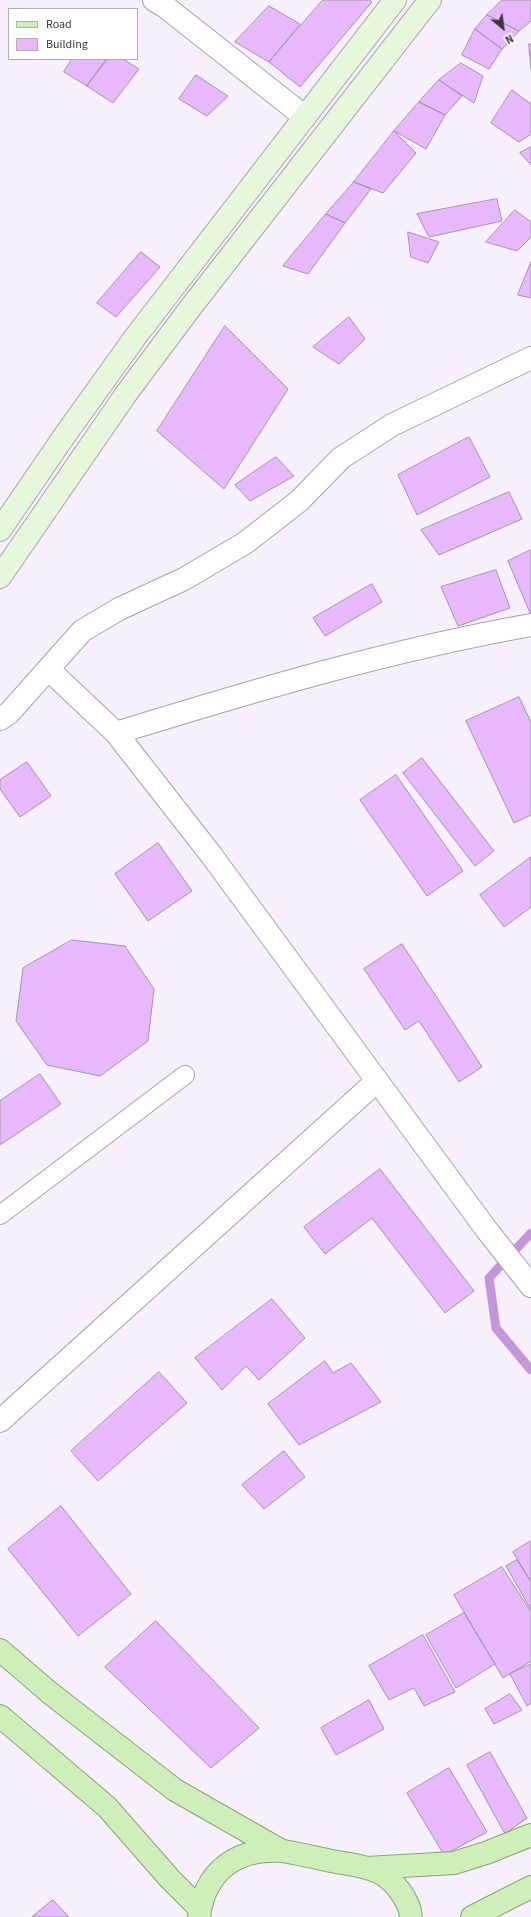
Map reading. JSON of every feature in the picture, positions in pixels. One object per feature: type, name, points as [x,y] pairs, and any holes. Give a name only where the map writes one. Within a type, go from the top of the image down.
[{"type":"main road","points":[[0,530],[65,435],[136,336],[395,0]]},
{"type":"main road","points":[[0,577],[135,382],[430,0]]},
{"type":"main road","points":[[0,1650],[50,1693],[175,1790],[282,1852]]},
{"type":"main road","points":[[0,1716],[107,1807],[200,1913]]},
{"type":"main road","points":[[365,1868],[454,1863],[486,1853],[531,1835]]},
{"type":"main road","points":[[200,1913],[207,1888],[218,1871],[247,1853],[282,1852],[365,1868],[380,1873],[392,1882],[402,1895],[411,1917]]},
{"type":"main road","points":[[472,1917],[531,1887]]},
{"type":"street","points":[[154,0],[167,8],[305,117]]},
{"type":"street","points":[[0,720],[9,713],[82,632],[119,609],[184,579],[245,543],[299,501],[341,458],[392,426],[531,358]]},
{"type":"street","points":[[116,733],[347,665],[485,633],[531,625]]},
{"type":"street","points":[[48,669],[116,733],[212,856],[486,1229],[531,1286]]},
{"type":"street","points":[[0,1421],[377,1081]]},
{"type":"lane","points":[[0,1215],[185,1075]]},
{"type":"building","points":[[323,0],[370,0],[372,2],[300,87],[269,62]]},
{"type":"building","points":[[502,0],[531,0],[531,21],[519,31],[487,15]]},
{"type":"building","points":[[269,6],[300,24],[269,62],[235,42]]},
{"type":"building","points":[[487,15],[519,31],[502,49],[475,29]]},
{"type":"building","points":[[475,29],[502,49],[489,69],[462,55]]},
{"type":"building","points":[[529,44],[531,44],[531,69]]},
{"type":"building","points":[[71,60],[106,60],[87,86],[64,72]]},
{"type":"building","points":[[106,60],[125,60],[139,69],[113,103],[87,86]]},
{"type":"building","points":[[461,63],[483,76],[474,103],[439,80]]},
{"type":"building","points":[[196,75],[228,96],[207,116],[179,99]]},
{"type":"building","points":[[439,80],[462,96],[445,115],[419,102]]},
{"type":"building","points":[[512,90],[531,104],[531,134],[519,142],[491,123]]},
{"type":"building","points":[[419,102],[445,115],[426,149],[394,131]]},
{"type":"building","points":[[394,131],[416,153],[383,193],[354,182]]},
{"type":"building","points":[[531,147],[531,165],[520,153]]},
{"type":"building","points":[[354,182],[371,189],[345,223],[326,214]]},
{"type":"building","points":[[497,199],[502,221],[429,237],[417,214]]},
{"type":"building","points":[[515,210],[531,222],[531,237],[517,251],[486,242]]},
{"type":"building","points":[[326,214],[345,223],[308,274],[283,266]]},
{"type":"building","points":[[408,232],[439,242],[428,263],[411,257]]},
{"type":"building","points":[[141,252],[160,267],[116,317],[97,303]]},
{"type":"building","points":[[531,262],[531,298],[518,295]]},
{"type":"building","points":[[349,317],[365,339],[339,364],[313,347]]},
{"type":"building","points":[[225,326],[288,389],[224,489],[157,431]]},
{"type":"building","points":[[469,437],[490,477],[417,515],[398,475]]},
{"type":"building","points":[[276,457],[294,476],[250,501],[235,485]]},
{"type":"building","points":[[509,492],[522,519],[439,555],[421,530]]},
{"type":"building","points":[[531,550],[531,613],[530,613],[508,561]]},
{"type":"building","points":[[496,570],[510,608],[458,626],[441,587]]},
{"type":"building","points":[[372,584],[382,602],[325,636],[313,618]]},
{"type":"building","points":[[519,697],[531,722],[531,815],[514,823],[466,721]]},
{"type":"building","points":[[422,758],[494,851],[475,866],[403,773]]},
{"type":"building","points":[[27,762],[51,796],[20,817],[0,789],[0,780]]},
{"type":"building","points":[[396,775],[463,871],[427,896],[360,800]]},
{"type":"building","points":[[158,843],[192,891],[148,921],[115,874]]},
{"type":"building","points":[[531,857],[531,907],[504,927],[480,895]]},
{"type":"building","points":[[72,940],[125,946],[154,989],[148,1041],[100,1076],[47,1065],[16,1021],[23,968]]},
{"type":"building","points":[[402,944],[482,1067],[459,1082],[419,1021],[405,1030],[364,969]]},
{"type":"building","points":[[40,1074],[61,1104],[0,1145],[0,1101]]},
{"type":"building","points":[[380,1169],[474,1291],[445,1313],[372,1218],[325,1254],[304,1227]]},
{"type":"building","points":[[272,1299],[305,1338],[259,1380],[246,1366],[222,1390],[195,1358]]},
{"type":"building","points":[[325,1361],[333,1373],[351,1363],[381,1402],[299,1445],[268,1404]]},
{"type":"building","points":[[159,1372],[187,1403],[98,1481],[71,1451]]},
{"type":"building","points":[[284,1451],[305,1477],[264,1509],[242,1485]]},
{"type":"building","points":[[61,1506],[131,1594],[78,1636],[8,1549]]},
{"type":"building","points":[[531,1541],[531,1582],[513,1552]]},
{"type":"building","points":[[517,1560],[531,1582],[531,1610],[506,1566]]},
{"type":"building","points":[[502,1567],[531,1612],[531,1661],[503,1678],[454,1595]]},
{"type":"building","points":[[464,1613],[495,1664],[456,1688],[426,1635]]},
{"type":"building","points":[[156,1621],[259,1728],[211,1768],[105,1667]]},
{"type":"building","points":[[423,1635],[455,1692],[424,1706],[414,1688],[389,1700],[369,1666]]},
{"type":"building","points":[[531,1664],[531,1703],[527,1706],[510,1674]]},
{"type":"building","points":[[510,1694],[522,1710],[494,1724],[485,1709]]},
{"type":"building","points":[[369,1700],[384,1729],[336,1755],[321,1728]]},
{"type":"building","points":[[490,1752],[527,1818],[505,1834],[467,1765]]},
{"type":"building","points":[[449,1768],[487,1832],[444,1855],[407,1793]]},
{"type":"building","points":[[53,1900],[69,1917],[32,1917]]},
{"type":"waterway","points":[[531,1233],[489,1278],[496,1328],[531,1370]]}]
